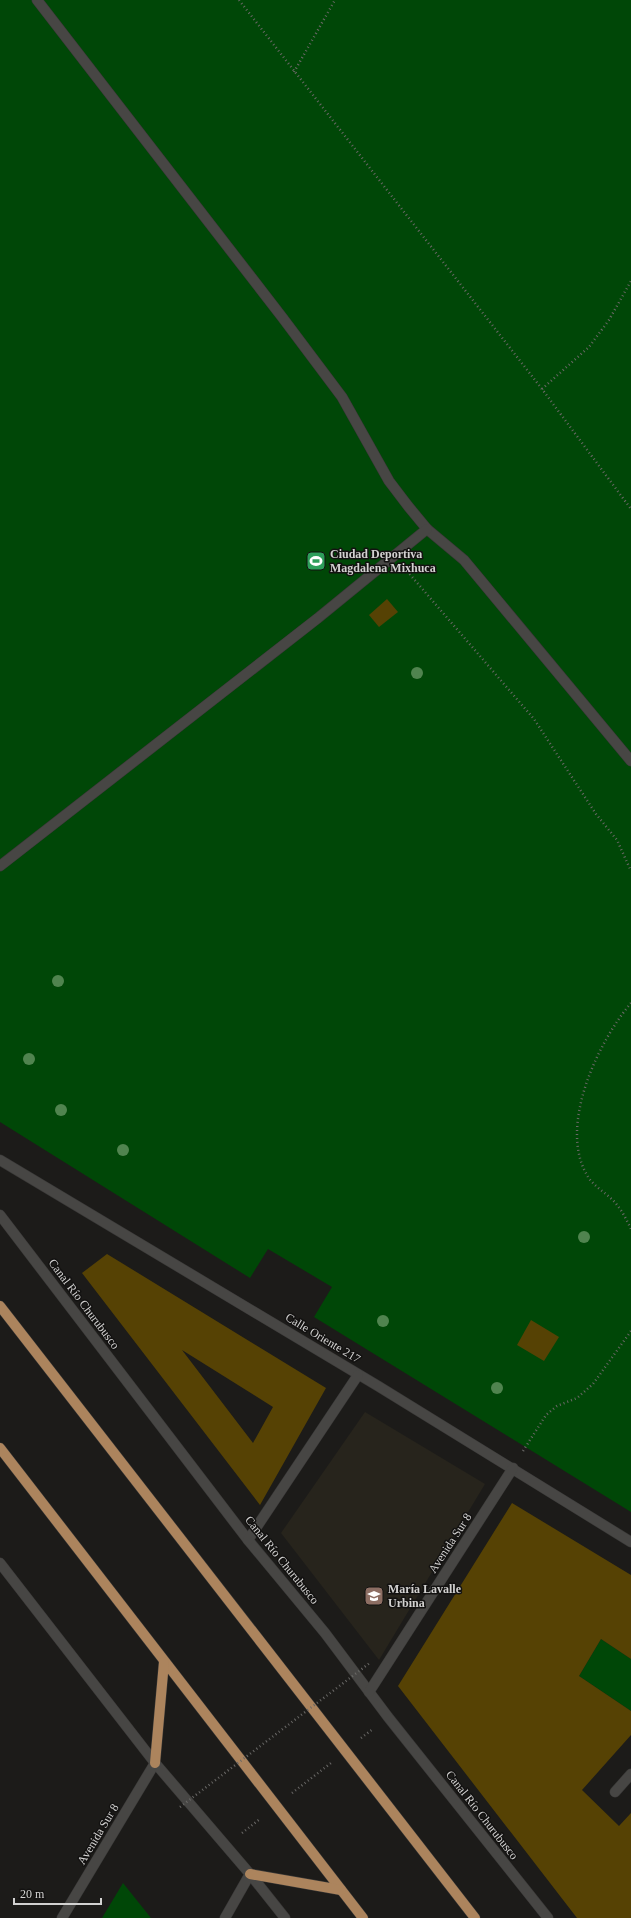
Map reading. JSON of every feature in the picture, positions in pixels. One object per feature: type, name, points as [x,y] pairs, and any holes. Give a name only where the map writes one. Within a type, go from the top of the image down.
[{"type":"main road","points":[[0,1306],[475,1918]]},
{"type":"main road","points":[[0,1448],[362,1918]]},
{"type":"main road","points":[[155,1763],[164,1662]]},
{"type":"main road","points":[[250,1874],[341,1890]]},
{"type":"street","points":[[37,0],[342,397],[389,480],[427,529],[464,560],[631,761]]},
{"type":"street","points":[[0,866],[318,618],[393,555],[427,529]]},
{"type":"street","name":"Calle Oriente 217","points":[[0,1160],[513,1468],[631,1542]]},
{"type":"street","name":"Canal Río Churubusco","points":[[0,1215],[248,1540],[324,1633],[388,1717],[548,1918]]},
{"type":"street","points":[[248,1540],[358,1375]]},
{"type":"street","name":"Avenida Sur 8","points":[[369,1692],[513,1468]]},
{"type":"street","points":[[0,1563],[155,1763],[250,1874],[285,1918]]},
{"type":"street","name":"Avenida Sur 8","points":[[62,1918],[155,1763]]},
{"type":"street","points":[[615,1792],[631,1774]]},
{"type":"street","points":[[225,1918],[250,1874]]},
{"type":"path","points":[[239,0],[542,389],[631,509]]},
{"type":"path","points":[[294,72],[335,0]]},
{"type":"path","points":[[542,389],[588,347],[609,320],[631,281]]},
{"type":"path","points":[[393,555],[534,718],[596,814],[617,840],[631,871]]},
{"type":"path","points":[[631,1003],[605,1042],[582,1091],[577,1119],[579,1152],[587,1176],[617,1205],[631,1229]]},
{"type":"path","points":[[513,1468],[546,1415],[557,1406],[577,1398],[593,1384],[631,1331]]},
{"type":"path","points":[[180,1807],[371,1662]]},
{"type":"path","points":[[226,1846],[388,1717]]},
{"type":"shaded area","name":"María Lavalle Urbina","points":[[365,1412],[485,1484],[379,1660],[281,1533]]},
{"type":"green space","name":"Ciudad Deportiva Magdalena Mixhuca","points":[[0,0],[631,0],[631,1512],[314,1317],[332,1287],[268,1249],[250,1278],[0,1122]]},
{"type":"green space","points":[[601,1639],[631,1659],[631,1711],[579,1676]]},
{"type":"green space","points":[[123,1883],[151,1918],[102,1918]]},
{"type":"building","points":[[387,599],[398,612],[379,627],[369,615]]},
{"type":"building","points":[[107,1254],[326,1388],[260,1505],[82,1273]],"holes":[[[182,1350],[273,1407],[253,1443]]]},
{"type":"building","points":[[531,1320],[559,1337],[544,1361],[517,1345]]},
{"type":"building","points":[[512,1503],[631,1575],[631,1659],[601,1639],[579,1676],[631,1711],[631,1735],[582,1790],[619,1826],[631,1813],[631,1918],[577,1918],[398,1686]]},
{"type":"place","name":"Ciudad Deportiva Magdalena Mixhuca","points":[[316,561]]},
{"type":"place","name":"María Lavalle Urbina","points":[[374,1596]]}]
